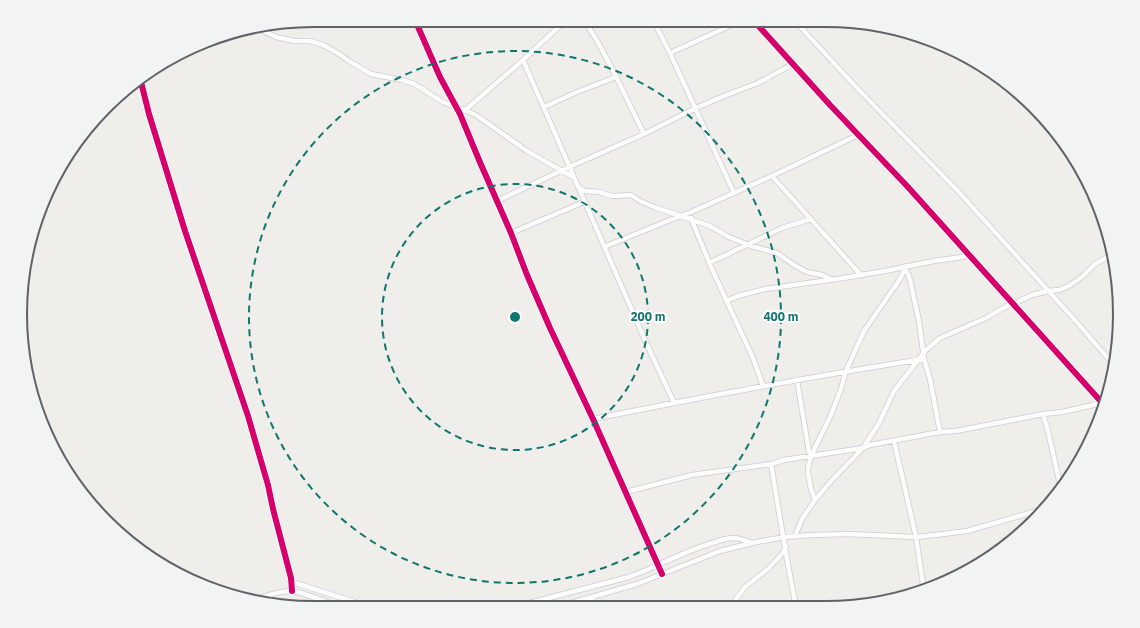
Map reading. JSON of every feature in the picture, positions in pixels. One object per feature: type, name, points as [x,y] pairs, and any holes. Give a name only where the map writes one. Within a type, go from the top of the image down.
[{"type":"street","points":[[418,27],[440,77],[460,114],[478,160],[511,233],[550,328],[593,419],[662,574]]},
{"type":"street","points":[[460,114],[523,60],[558,27]]},
{"type":"street","points":[[589,27],[616,77],[644,134]]},
{"type":"street","points":[[657,27],[696,108],[734,193]]},
{"type":"street","points":[[670,53],[727,27]]},
{"type":"street","points":[[760,27],[858,135],[907,186],[1100,400]]},
{"type":"street","points":[[801,27],[857,88],[956,189],[1109,360]]},
{"type":"street","points":[[265,32],[276,37],[294,41],[310,41],[323,44],[349,62],[371,74],[414,84],[433,96],[476,115],[527,151],[573,177]]},
{"type":"street","points":[[523,60],[584,202],[674,403]]},
{"type":"street","points":[[497,201],[644,134],[696,108],[758,83],[793,64]]},
{"type":"street","points":[[544,108],[577,92],[616,77]]},
{"type":"street","points":[[142,84],[149,114],[185,231],[248,416],[268,485],[292,582],[292,591]]},
{"type":"street","points":[[604,247],[682,216],[772,176],[858,135]]},
{"type":"street","points":[[772,176],[861,275]]},
{"type":"street","points":[[578,187],[586,191],[599,192],[612,196],[631,195],[654,207],[710,226],[729,237],[755,248],[777,252],[794,265],[807,272],[822,275],[833,280]]},
{"type":"street","points":[[511,233],[584,202]]},
{"type":"street","points":[[688,213],[726,301],[753,358],[763,386]]},
{"type":"street","points":[[710,263],[782,228],[811,220]]},
{"type":"street","points":[[726,301],[738,296],[765,289],[833,280],[969,256]]},
{"type":"street","points":[[795,536],[802,519],[815,500],[863,448],[878,423],[894,390],[930,345],[940,338],[986,318],[1013,303],[1032,295],[1059,290],[1068,286],[1083,276],[1095,264],[1107,257]]},
{"type":"street","points":[[906,268],[919,321],[924,359],[933,392],[940,432]]},
{"type":"street","points":[[815,500],[808,473],[811,456],[830,417],[846,371],[864,331],[906,268]]},
{"type":"street","points":[[593,419],[763,386],[924,359]]},
{"type":"street","points":[[797,380],[809,452],[811,456]]},
{"type":"street","points":[[626,492],[692,475],[771,464],[784,460],[863,448],[940,432],[956,431],[1043,414],[1098,406]]},
{"type":"street","points":[[1043,414],[1059,481]]},
{"type":"street","points":[[894,441],[916,536],[923,584]]},
{"type":"street","points":[[771,464],[795,601]]},
{"type":"street","points":[[576,601],[637,584],[720,551],[752,543],[795,536],[848,534],[916,536],[966,531],[1034,512]]},
{"type":"street","points":[[537,601],[629,577],[694,549],[725,539],[742,539],[752,543]]},
{"type":"street","points":[[735,601],[745,587],[768,569],[782,554],[786,547]]},
{"type":"street","points":[[292,582],[352,601]]},
{"type":"street","points":[[266,597],[292,591],[322,601]]},
{"type":"street","points":[[592,597],[592,601]]},
{"type":"cycle path","points":[[418,27],[440,77],[460,114],[550,328],[593,419],[662,574]]},
{"type":"cycle path","points":[[759,27],[830,105],[907,186],[1100,400]]},
{"type":"cycle path","points":[[142,84],[149,114],[185,231],[248,416],[268,485],[291,578],[292,591]]}]
